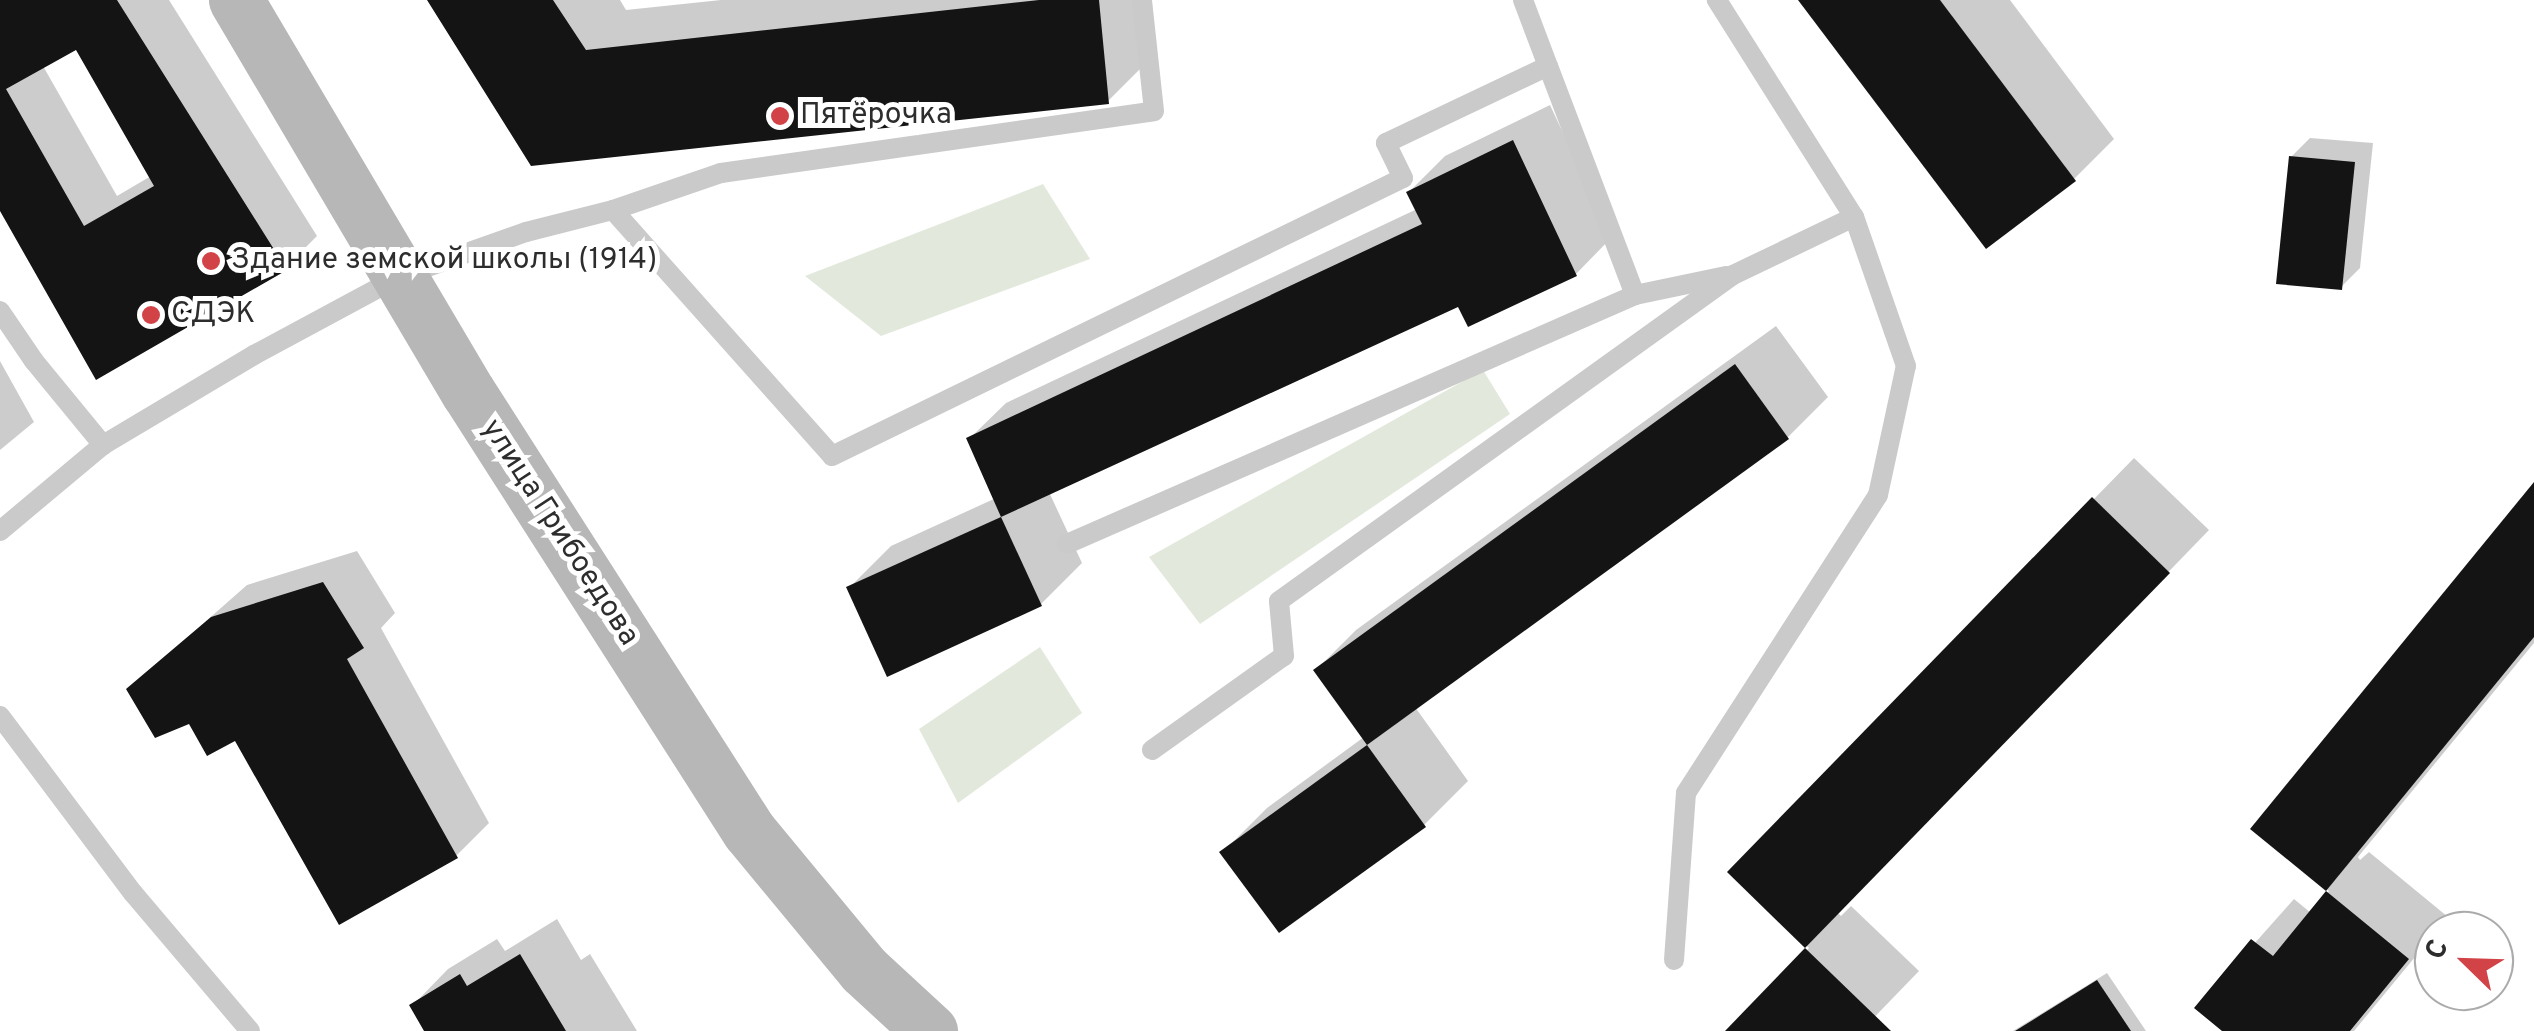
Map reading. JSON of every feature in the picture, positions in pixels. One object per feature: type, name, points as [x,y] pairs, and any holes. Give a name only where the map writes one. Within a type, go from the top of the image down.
[{"type":"main road","name":"улица Грибоедова","points":[[236,0],[399,277],[749,831],[864,970],[930,1031]]},
{"type":"lane","points":[[0,531],[103,444],[254,355],[399,277],[526,232],[612,210],[721,174],[1154,111],[1142,0]]},
{"type":"lane","points":[[1523,0],[1635,295]]},
{"type":"lane","points":[[1674,960],[1686,792],[1878,495],[1906,366],[1854,216],[1717,0]]},
{"type":"lane","points":[[612,210],[832,456],[1403,178],[1386,143],[1548,66]]},
{"type":"lane","points":[[1152,750],[1284,656],[1279,601],[1734,274],[1854,216]]},
{"type":"lane","points":[[1067,544],[1635,295],[1734,274]]},
{"type":"lane","points":[[0,311],[34,362],[103,444]]},
{"type":"lane","points":[[0,716],[133,893],[250,1031]]},
{"type":"shaded area","points":[[1043,184],[1090,259],[881,336],[805,276]]},
{"type":"shaded area","points":[[1483,370],[1510,414],[1200,624],[1149,557]]},
{"type":"shaded area","points":[[1040,647],[1082,713],[958,803],[919,729]]},
{"type":"building","points":[[0,0],[117,0],[287,270],[96,380],[0,211]],"holes":[[[76,50],[154,186],[84,226],[6,89]]]},
{"type":"building","points":[[427,0],[553,0],[586,50],[1039,0],[1099,0],[1109,104],[531,166]]},
{"type":"building","points":[[1798,0],[1940,0],[2076,181],[1986,249]]},
{"type":"building","points":[[1513,140],[1577,276],[1468,327],[1458,307],[1001,517],[966,438],[1422,224],[1406,192]]},
{"type":"building","points":[[2289,156],[2355,162],[2342,290],[2276,284]]},
{"type":"building","points":[[1735,364],[1789,439],[1367,745],[1313,670]]},
{"type":"building","points":[[2534,482],[2534,637],[2326,891],[2250,829]]},
{"type":"building","points":[[2092,497],[2170,573],[1805,948],[1727,872]]},
{"type":"building","points":[[1001,517],[1042,606],[887,677],[846,587]]},
{"type":"building","points":[[323,582],[364,648],[347,659],[458,858],[339,925],[235,741],[207,756],[189,724],[155,738],[126,689],[211,617]]},
{"type":"building","points":[[1367,745],[1426,827],[1279,933],[1219,852]]},
{"type":"building","points":[[2326,891],[2409,959],[2350,1031],[2222,1031],[2194,1008],[2251,939],[2273,956]]},
{"type":"building","points":[[1805,948],[1891,1031],[1725,1031]]},
{"type":"building","points":[[520,954],[566,1031],[424,1031],[409,1005],[460,974],[467,986]]},
{"type":"building","points":[[2097,980],[2131,1031],[2015,1031]]},
{"type":"place","name":"Пятёрочка","points":[[780,116]]},
{"type":"place","name":"Здание земской школы (1914)","points":[[211,261]]},
{"type":"place","name":"СДЭК","points":[[151,315]]}]
